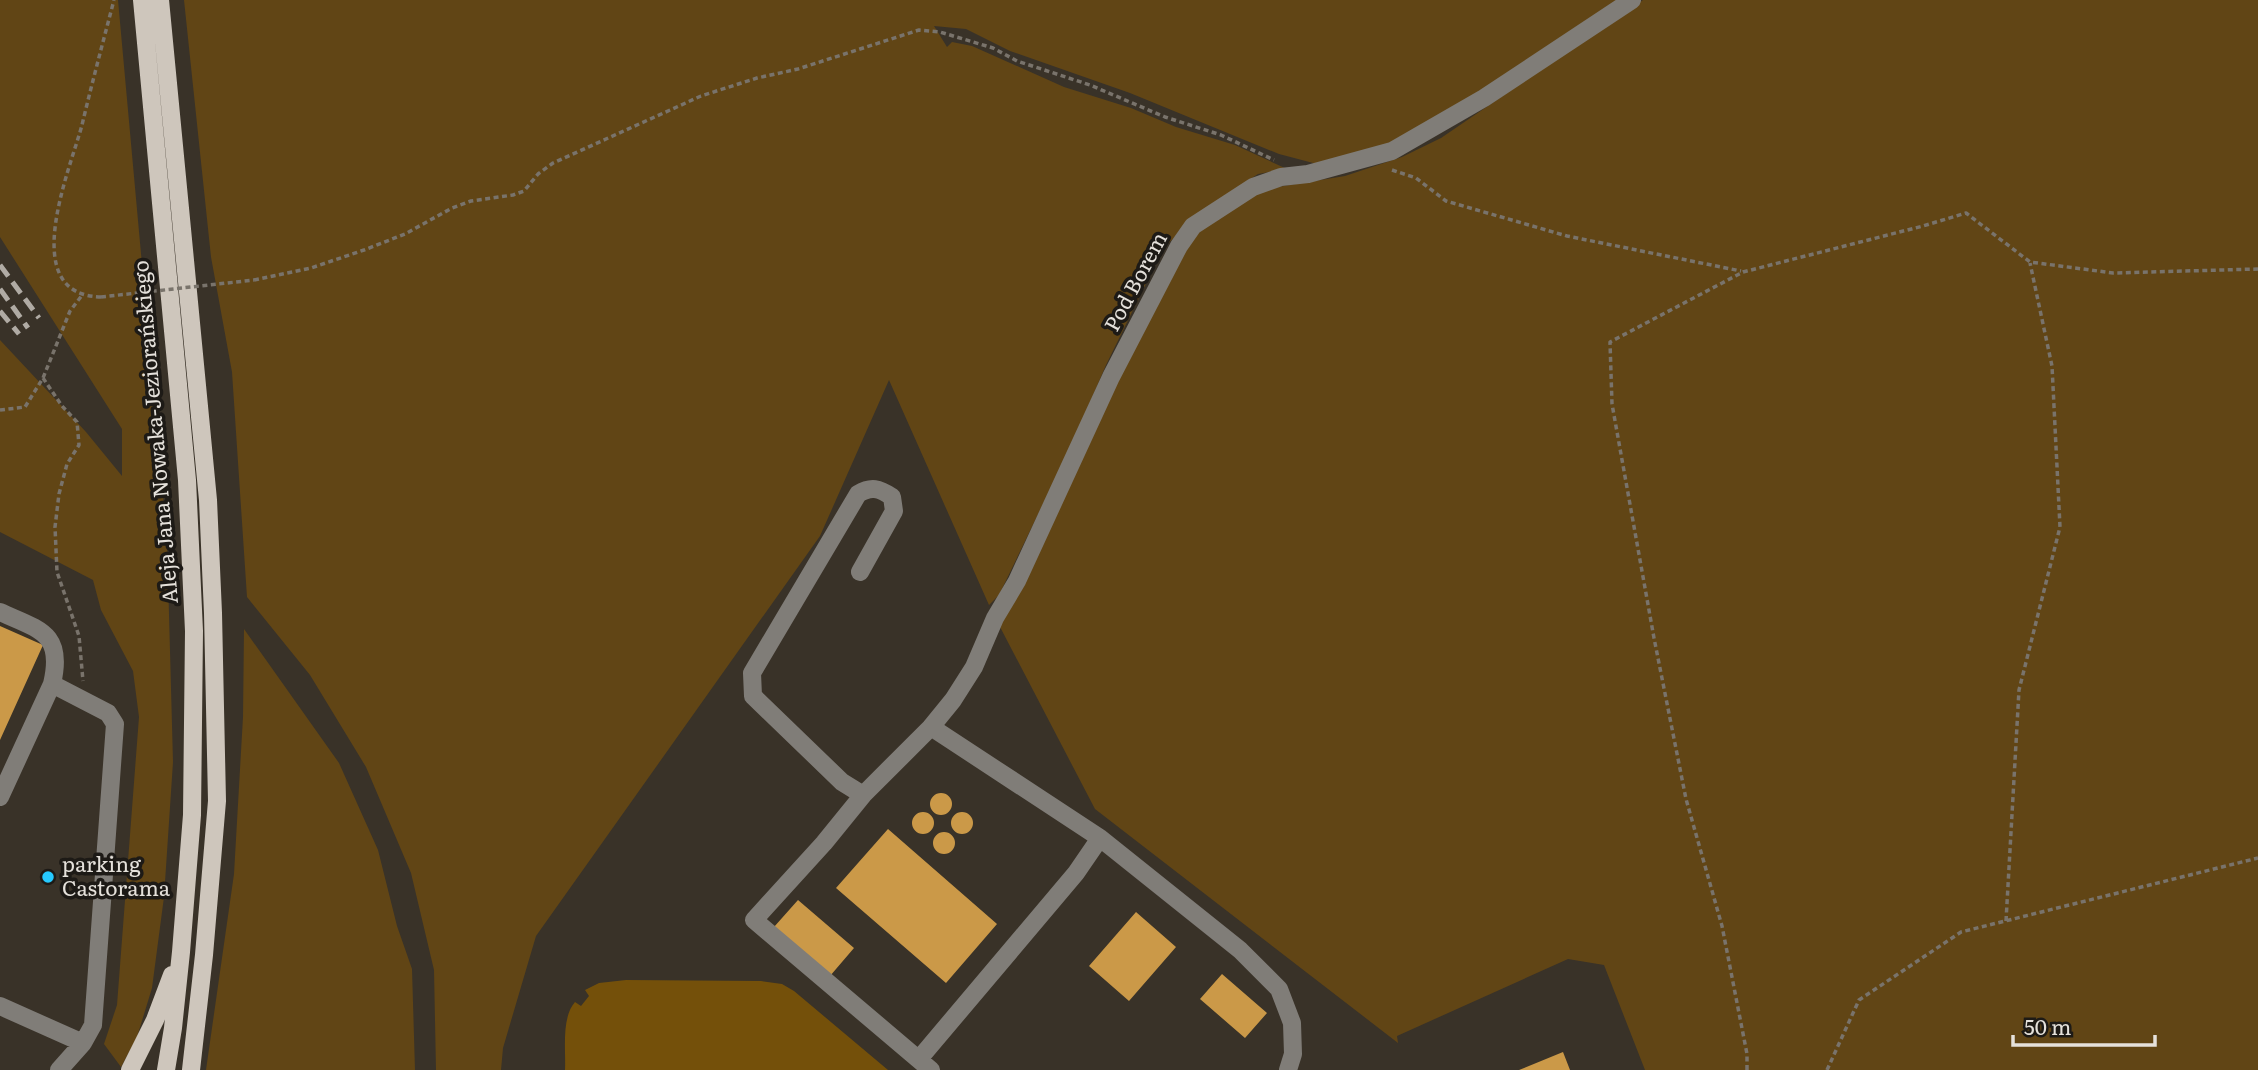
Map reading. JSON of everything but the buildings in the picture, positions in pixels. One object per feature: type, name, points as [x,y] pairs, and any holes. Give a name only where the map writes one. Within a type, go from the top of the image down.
[{"type":"main road","name":"Aleja Jana Nowaka-Jeziorańskiego","points":[[142,0],[187,480],[193,581],[192,815],[181,952],[166,1070]]},
{"type":"main road","name":"Aleja Jana Nowaka-Jeziorańskiego","points":[[160,0],[208,500],[213,613],[217,801],[191,1070]]},
{"type":"main road","points":[[130,1070],[155,1020],[181,952]]},
{"type":"street","name":"Pod Borem","points":[[925,1065],[754,920],[824,843],[863,795],[931,727],[953,700],[974,667],[995,618],[1017,581],[1111,377],[1186,236],[1193,226],[1206,216],[1253,187],[1281,177],[1308,174],[1392,150],[1484,98],[1632,0]]},
{"type":"street","points":[[860,572],[894,511],[892,497],[881,489],[868,488],[858,494],[752,673],[753,696],[842,782],[863,795]]},
{"type":"street","points":[[0,612],[40,630],[53,645],[57,663],[52,684],[0,797]]},
{"type":"street","points":[[52,684],[108,713],[115,723],[93,1026],[83,1043],[59,1070]]},
{"type":"street","points":[[931,727],[1100,838],[1240,950],[1279,989],[1292,1023],[1293,1054],[1288,1070]]},
{"type":"street","points":[[925,1065],[1076,873],[1100,838]]},
{"type":"street","points":[[0,1006],[83,1043]]},
{"type":"path","points":[[114,0],[85,104],[82,125],[63,182],[54,242],[60,278],[68,288],[101,297],[254,280],[343,258],[405,234],[452,208],[471,201],[524,191],[538,174],[553,163],[701,96],[757,78],[798,69],[919,30],[940,32],[993,48],[1017,61],[1090,85],[1165,117],[1221,135],[1308,174]]},
{"type":"path","points":[[1361,160],[1416,178],[1446,201],[1553,232],[1743,272]]},
{"type":"path","points":[[1747,1070],[1747,1054],[1722,926],[1686,799],[1652,624],[1612,404],[1610,342],[1743,272],[1966,213],[2030,262],[2113,273],[2258,269]]},
{"type":"path","points":[[2006,921],[2019,690],[2060,527],[2052,366],[2030,262]]},
{"type":"path","points":[[0,410],[25,407],[43,378],[70,311],[83,294]]},
{"type":"path","points":[[43,378],[76,422],[79,445],[67,464],[59,494],[55,527],[57,572],[79,636],[85,701]]},
{"type":"path","points":[[1827,1070],[1859,1000],[1961,932],[2258,858]]},
{"type":"shaded area","points":[[0,0],[118,0],[167,540],[173,762],[164,897],[152,988],[137,1037],[121,1067],[104,1044],[117,1005],[139,717],[133,671],[101,610],[93,580],[0,532],[0,340],[86,432],[122,476],[122,429],[0,237]]},
{"type":"shaded area","points":[[184,0],[1619,0],[1483,90],[1390,146],[1317,164],[1279,154],[1130,93],[1010,51],[966,29],[934,26],[947,47],[952,42],[972,46],[1064,87],[1235,145],[1287,169],[1258,174],[1212,204],[1164,247],[999,595],[989,605],[889,380],[820,536],[536,936],[503,1048],[501,1070],[436,1070],[434,970],[411,873],[366,767],[310,675],[247,597],[232,372],[211,257]]},
{"type":"shaded area","points":[[1643,0],[2258,0],[2258,1070],[1645,1070],[1604,965],[1568,959],[1397,1036],[1398,1043],[1095,809],[999,625],[1121,372],[1187,244],[1213,219],[1259,190],[1345,176],[1402,157],[1441,138]]},
{"type":"shaded area","points":[[244,629],[339,763],[378,850],[397,926],[412,969],[415,1070],[206,1070],[234,874],[243,717]]},
{"type":"shaded area","points":[[626,980],[761,981],[782,984],[794,991],[888,1070],[565,1070],[566,1025],[575,1002],[581,1006],[589,996],[585,990],[599,983]]},
{"type":"railway","points":[[0,265],[39,318]]},
{"type":"railway","points":[[0,289],[28,328]]},
{"type":"railway","points":[[0,311],[19,334]]},
{"type":"place","name":"parking Castorama","points":[[48,877]]}]
